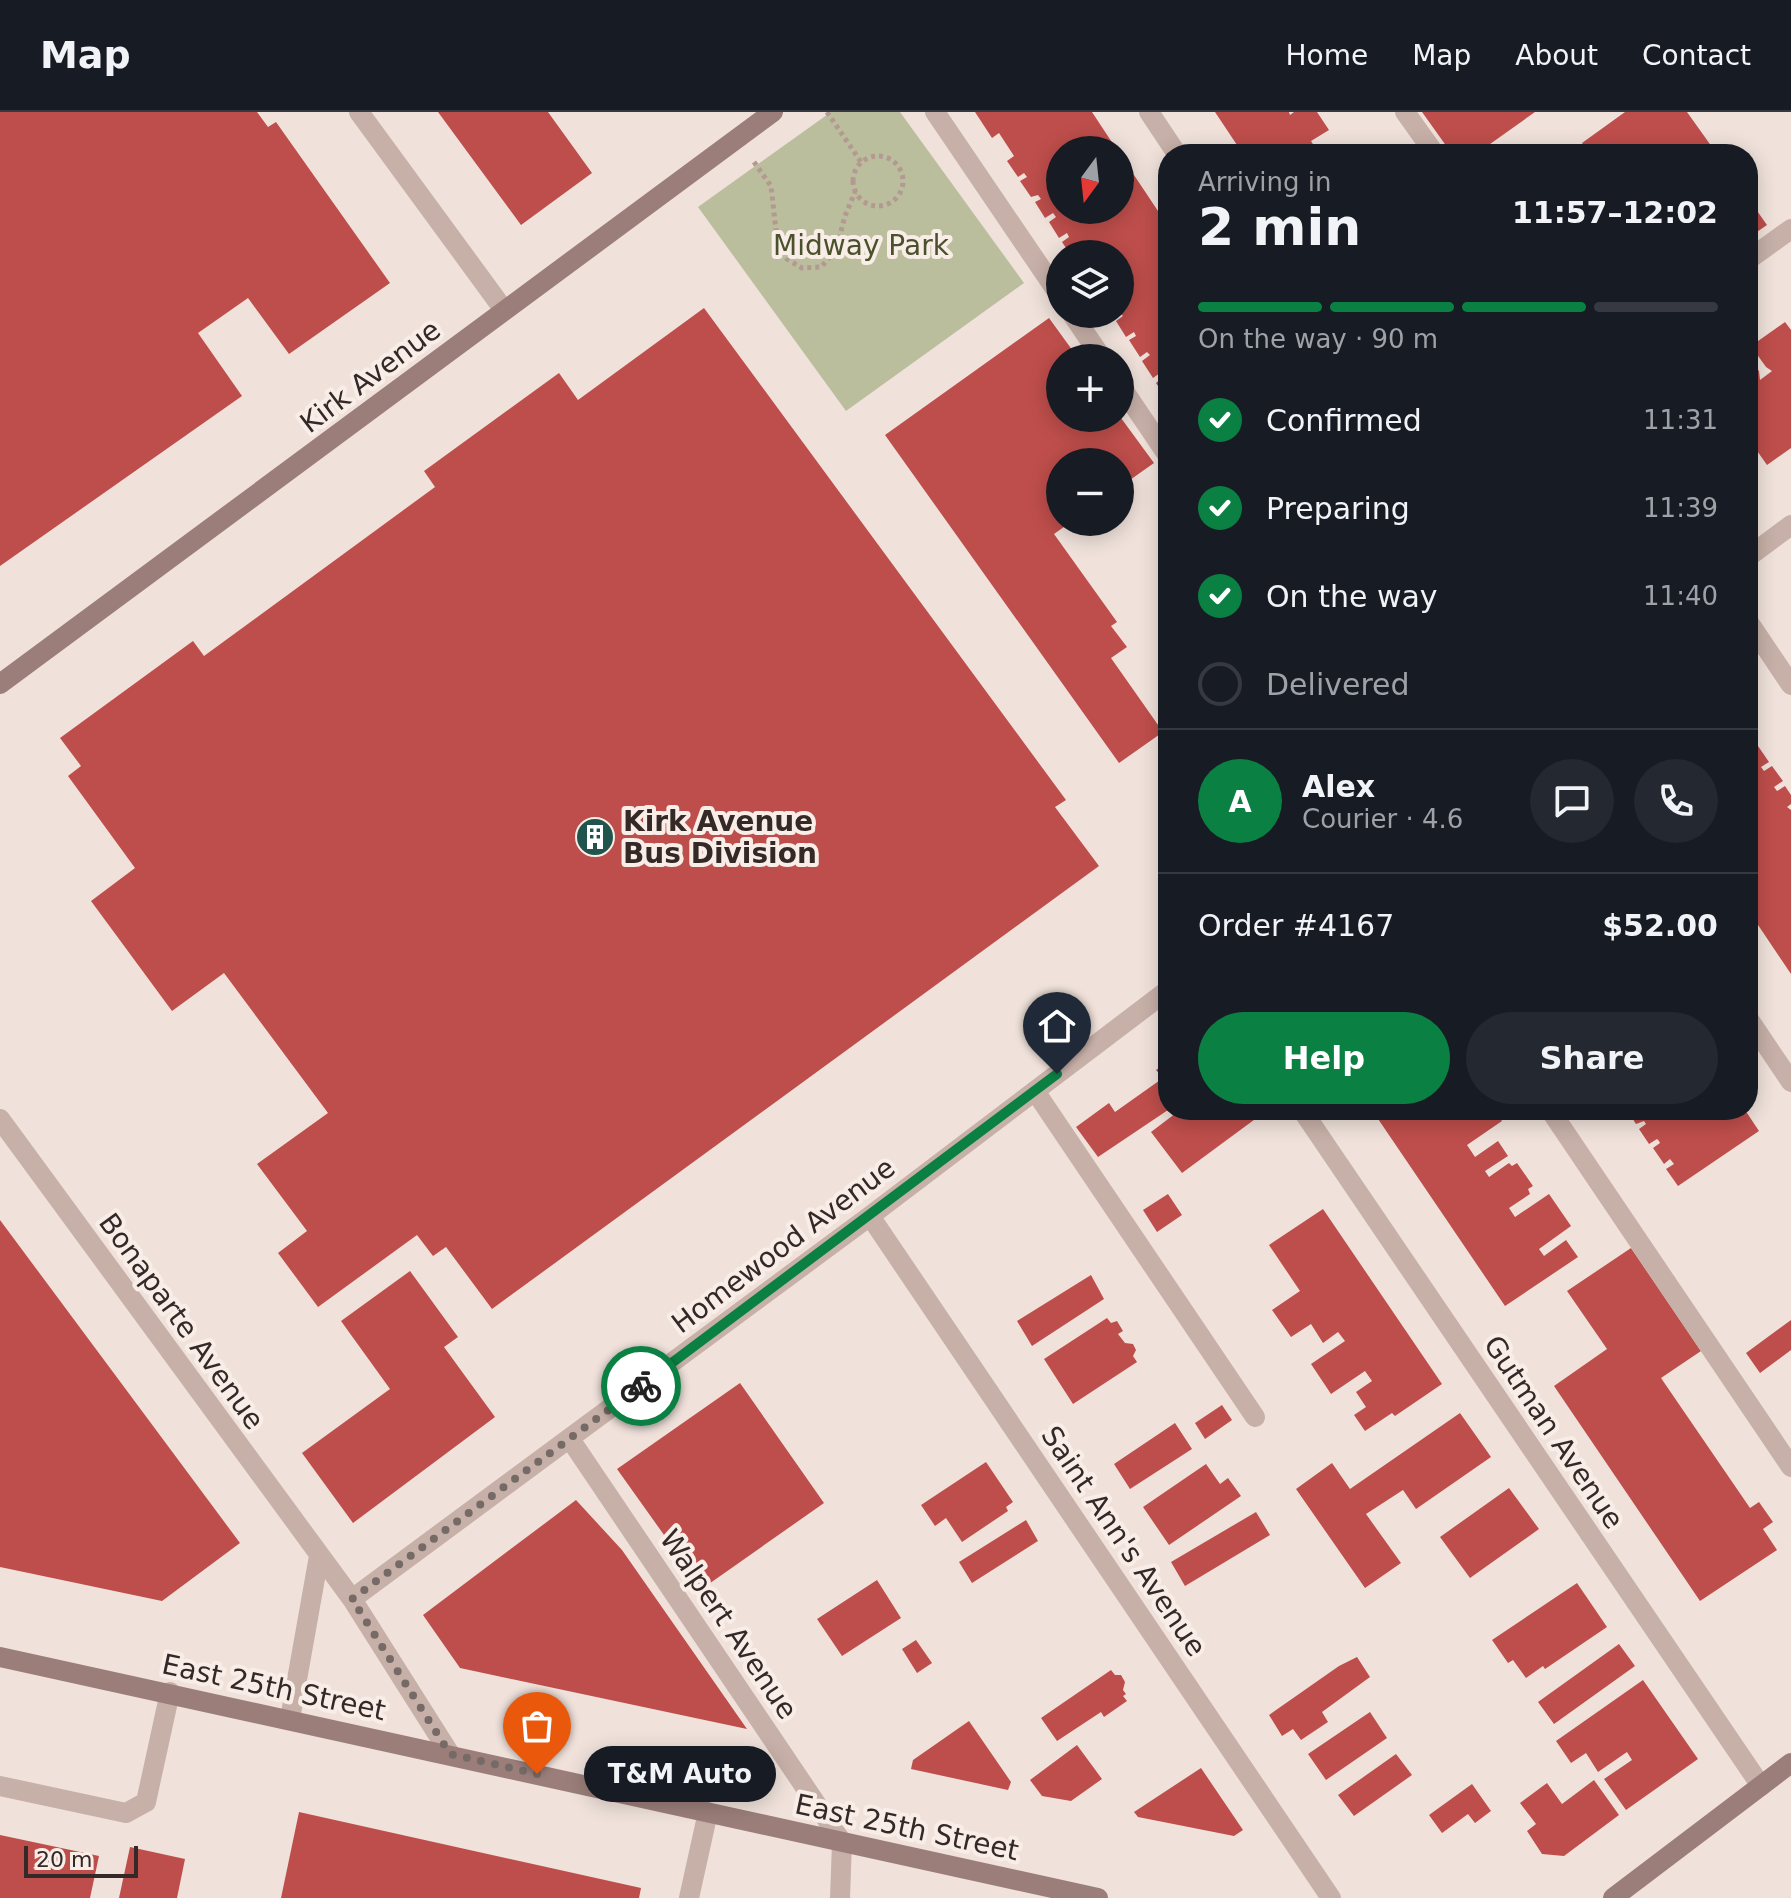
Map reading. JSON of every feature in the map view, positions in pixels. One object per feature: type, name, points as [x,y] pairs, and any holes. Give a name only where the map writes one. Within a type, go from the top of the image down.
[{"type":"street","points":[[359,112],[504,310]]},
{"type":"street","name":"Kirk Avenue","points":[[1,683],[773,112]]},
{"type":"street","points":[[935,112],[1046,275]]},
{"type":"street","points":[[1149,112],[1170,144]]},
{"type":"street","points":[[1405,112],[1428,144]]},
{"type":"street","points":[[1758,253],[1791,229]]},
{"type":"street","points":[[1134,406],[1158,441]]},
{"type":"street","points":[[1758,550],[1791,525]]},
{"type":"street","points":[[1758,636],[1791,685]]},
{"type":"street","name":"Homewood Avenue","points":[[352,1599],[870,1216],[1158,998]]},
{"type":"street","points":[[1758,1033],[1791,1082]]},
{"type":"street","points":[[1035,1091],[1255,1417]]},
{"type":"street","name":"Bonaparte Avenue","points":[[0,1119],[352,1599],[450,1754]]},
{"type":"street","name":"Gutman Avenue","points":[[1309,1120],[1761,1786]]},
{"type":"street","points":[[1557,1120],[1791,1467]]},
{"type":"street","name":"Saint Ann's Avenue","points":[[870,1216],[1331,1898]]},
{"type":"street","name":"Walpert Avenue","points":[[570,1439],[842,1842]]},
{"type":"street","points":[[290,1719],[319,1556]]},
{"type":"street","name":"East 25th Street","points":[[0,1657],[1098,1898]]},
{"type":"street","points":[[0,1786],[126,1813],[146,1802],[170,1692]]},
{"type":"street","points":[[1613,1898],[1791,1763]]},
{"type":"street","points":[[689,1898],[708,1812]]},
{"type":"street","points":[[840,1898],[842,1842]]},
{"type":"path","points":[[827,112],[861,162]]},
{"type":"path","points":[[753,162],[771,186],[777,240],[787,259],[802,268],[821,267],[836,250],[855,192],[853,176],[861,162],[876,156],[892,159],[902,172],[903,189],[899,197],[884,206],[867,204],[855,192]]},
{"type":"green space","name":"Midway Park","points":[[831,112],[900,112],[1024,283],[846,411],[698,207]]},
{"type":"building","points":[[0,112],[257,112],[268,127],[276,122],[390,283],[289,354],[248,298],[198,333],[242,396],[0,566]]},
{"type":"building","points":[[438,112],[548,112],[592,173],[521,225]]},
{"type":"building","points":[[975,112],[1092,112],[1108,136],[1046,136],[1045,218],[1035,202],[1041,199],[1038,195],[1031,197],[1020,181],[1027,177],[1024,173],[1018,177],[1007,161],[1014,156],[999,133],[992,138]]},
{"type":"building","points":[[1215,112],[1289,112],[1290,115],[1294,112],[1317,112],[1329,130],[1311,141],[1313,144],[1236,144]]},
{"type":"building","points":[[1422,112],[1535,112],[1490,144],[1445,144]]},
{"type":"building","points":[[1625,112],[1687,112],[1710,144],[1583,144]]},
{"type":"building","points":[[1134,175],[1158,211],[1158,374],[1153,378],[1142,361],[1150,355],[1147,352],[1140,357],[1129,340],[1136,336],[1134,332],[1126,337],[1120,328],[1134,328],[1134,240],[1065,240],[1069,237],[1067,233],[1059,238],[1050,224],[1134,224]]},
{"type":"building","points":[[1758,212],[1767,225],[1758,231]]},
{"type":"building","name":"Kirk Avenue Bus Division","points":[[704,308],[1066,800],[1055,807],[1099,866],[492,1309],[446,1247],[433,1256],[417,1235],[318,1307],[278,1253],[307,1231],[257,1164],[328,1113],[224,973],[172,1011],[91,901],[135,868],[68,776],[81,766],[60,738],[193,641],[204,656],[435,487],[424,471],[559,373],[578,400]]},
{"type":"building","points":[[1046,320],[1046,328],[1056,328],[1068,344],[1046,344],[1046,432],[1131,432],[1154,463],[1134,477],[1134,448],[1046,448],[1046,536],[1055,536],[1117,622],[1111,626],[1127,647],[1111,658],[1158,725],[1158,736],[1119,763],[885,435]]},
{"type":"building","points":[[1785,322],[1791,330],[1791,448],[1767,465],[1758,452],[1758,370],[1760,380],[1772,371],[1758,356],[1758,341]]},
{"type":"building","points":[[1758,746],[1769,762],[1761,767],[1764,771],[1772,766],[1783,781],[1774,787],[1777,791],[1785,786],[1791,795],[1791,804],[1787,807],[1791,810],[1791,974],[1758,925]]},
{"type":"building","points":[[1158,1082],[1158,1117],[1098,1157],[1076,1127],[1109,1103],[1115,1112]]},
{"type":"building","points":[[1167,1120],[1254,1120],[1182,1173],[1151,1132]]},
{"type":"building","points":[[1379,1120],[1501,1120],[1467,1145],[1475,1157],[1498,1141],[1508,1156],[1485,1171],[1489,1177],[1509,1163],[1512,1166],[1517,1163],[1533,1186],[1528,1189],[1530,1194],[1509,1208],[1515,1217],[1549,1194],[1571,1226],[1539,1249],[1544,1256],[1566,1240],[1578,1257],[1505,1306]]},
{"type":"building","points":[[1633,1120],[1752,1120],[1759,1131],[1678,1186],[1666,1169],[1674,1164],[1670,1159],[1664,1164],[1653,1148],[1659,1141],[1657,1139],[1649,1144],[1639,1129],[1646,1124],[1644,1121],[1636,1124]]},
{"type":"building","points":[[1168,1194],[1182,1215],[1157,1232],[1143,1210]]},
{"type":"building","points":[[1323,1209],[1442,1384],[1395,1416],[1392,1413],[1365,1431],[1354,1415],[1366,1407],[1356,1392],[1372,1381],[1365,1371],[1331,1394],[1311,1364],[1345,1341],[1338,1332],[1323,1343],[1311,1324],[1291,1337],[1272,1310],[1300,1291],[1269,1245]]},
{"type":"building","points":[[0,1220],[240,1543],[162,1601],[0,1567]]},
{"type":"building","points":[[1631,1248],[1701,1351],[1661,1378],[1750,1508],[1759,1502],[1773,1522],[1763,1529],[1777,1550],[1700,1601],[1554,1386],[1607,1349],[1567,1291]]},
{"type":"building","points":[[410,1271],[458,1337],[444,1347],[495,1417],[353,1523],[302,1453],[390,1389],[341,1321]]},
{"type":"building","points":[[1091,1275],[1104,1299],[1032,1346],[1017,1321]]},
{"type":"building","points":[[1107,1318],[1111,1323],[1117,1321],[1123,1331],[1118,1334],[1125,1343],[1133,1344],[1136,1350],[1133,1356],[1137,1362],[1073,1404],[1044,1359]]},
{"type":"building","points":[[1791,1320],[1791,1350],[1760,1373],[1746,1353]]},
{"type":"building","points":[[740,1383],[824,1503],[696,1593],[673,1561],[679,1556],[617,1469]]},
{"type":"building","points":[[1222,1405],[1232,1420],[1205,1439],[1195,1423]]},
{"type":"building","points":[[1460,1413],[1491,1457],[1416,1509],[1403,1490],[1366,1514],[1401,1563],[1365,1588],[1296,1489],[1332,1463],[1350,1489]]},
{"type":"building","points":[[1175,1423],[1192,1449],[1130,1489],[1114,1464]]},
{"type":"building","points":[[986,1462],[1013,1502],[1006,1507],[1008,1511],[962,1542],[946,1518],[935,1526],[921,1505]]},
{"type":"building","points":[[1206,1464],[1220,1484],[1228,1478],[1241,1496],[1169,1545],[1143,1507]]},
{"type":"building","points":[[1509,1488],[1539,1529],[1470,1578],[1440,1537]]},
{"type":"building","points":[[576,1500],[622,1550],[747,1729],[460,1668],[423,1615]]},
{"type":"building","points":[[1256,1512],[1270,1535],[1185,1586],[1171,1562]]},
{"type":"building","points":[[1026,1520],[1038,1541],[972,1583],[959,1562]]},
{"type":"building","points":[[877,1580],[901,1618],[842,1656],[817,1619]]},
{"type":"building","points":[[1577,1583],[1607,1627],[1545,1669],[1543,1666],[1526,1678],[1513,1660],[1508,1663],[1492,1640]]},
{"type":"building","points":[[916,1640],[932,1663],[917,1673],[902,1649]]},
{"type":"building","points":[[1619,1644],[1635,1666],[1554,1724],[1538,1702]]},
{"type":"building","points":[[1357,1657],[1370,1677],[1322,1712],[1328,1722],[1301,1740],[1293,1729],[1282,1736],[1269,1715]]},
{"type":"building","points":[[1111,1670],[1115,1675],[1121,1675],[1125,1682],[1123,1690],[1126,1694],[1123,1696],[1127,1701],[1104,1717],[1101,1712],[1057,1741],[1041,1718]]},
{"type":"building","points":[[1643,1680],[1698,1759],[1626,1810],[1604,1779],[1632,1760],[1627,1752],[1598,1772],[1586,1753],[1571,1763],[1556,1741]]},
{"type":"building","points":[[1370,1712],[1387,1738],[1326,1780],[1308,1754]]},
{"type":"building","points":[[969,1721],[1011,1782],[1008,1790],[911,1769],[913,1760]]},
{"type":"building","points":[[1077,1745],[1102,1779],[1071,1801],[1042,1796],[1030,1780]]},
{"type":"building","points":[[1396,1754],[1412,1775],[1354,1816],[1338,1795]]},
{"type":"building","points":[[1201,1768],[1243,1830],[1234,1836],[1138,1817],[1134,1812]]},
{"type":"building","points":[[1594,1780],[1619,1815],[1564,1856],[1542,1854],[1527,1831],[1536,1824],[1520,1803],[1547,1783],[1562,1804]]},
{"type":"building","points":[[1472,1784],[1491,1811],[1475,1823],[1468,1814],[1442,1833],[1429,1815]]},
{"type":"building","points":[[299,1812],[641,1888],[639,1898],[281,1898]]},
{"type":"building","points":[[0,1835],[99,1856],[90,1898],[0,1898]]},
{"type":"building","points":[[130,1847],[185,1859],[177,1898],[119,1898]]},
{"type":"way so far","points":[[537,1774],[450,1754],[352,1599],[641,1386]]},
{"type":"place","name":"Kirk Avenue Bus Division","points":[[595,837]]},
{"type":"place","name":"T&M Auto","points":[[537,1774]]},
{"type":"route","points":[[641,1386],[1057,1074]]}]
